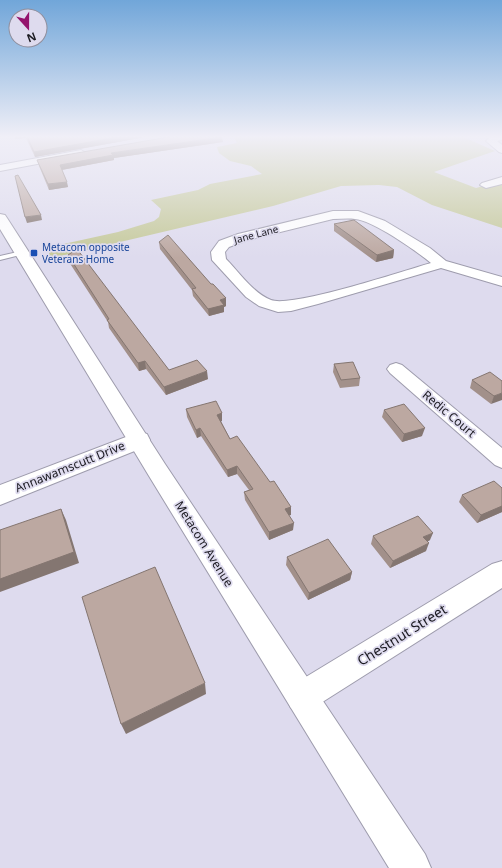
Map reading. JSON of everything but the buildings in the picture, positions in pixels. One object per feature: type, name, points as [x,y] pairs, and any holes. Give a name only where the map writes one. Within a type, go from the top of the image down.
[{"type":"main road","name":"Metacom Avenue","points":[[7,242],[140,440],[157,470],[411,868]]},
{"type":"main road","name":"Annawamscutt Drive","points":[[0,495],[140,440]]},
{"type":"main road","name":"Chestnut Street","points":[[302,697],[502,574]]},
{"type":"street","points":[[486,186],[502,180]]},
{"type":"street","name":"Jane Lane","points":[[441,264],[291,306],[278,306],[264,303],[251,294],[219,260],[218,252],[224,244],[233,240],[319,219],[350,214],[368,218],[381,224],[441,264],[502,282]]},
{"type":"street","name":"Redic Court","points":[[396,369],[502,460]]},
{"type":"green space","points":[[249,177],[446,177],[476,188],[502,181],[502,228],[432,205],[397,187],[379,185],[341,186],[273,206],[48,259],[50,249],[59,245],[118,232],[154,221],[159,217],[161,209],[151,200],[198,190],[210,184]]},
{"type":"place","name":"Metacom opposite Veterans Home","points":[[34,253]]}]
